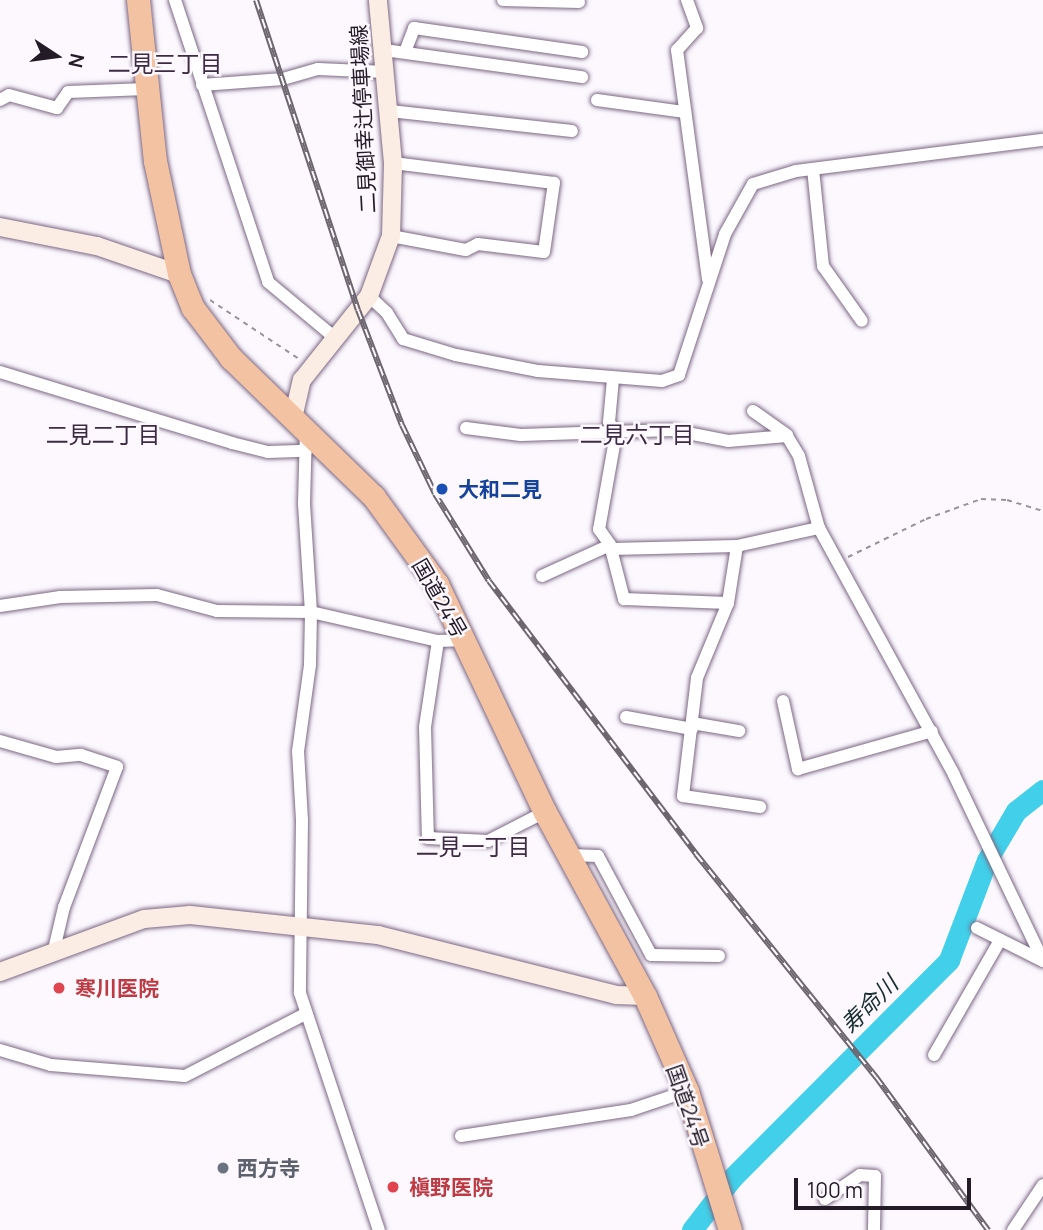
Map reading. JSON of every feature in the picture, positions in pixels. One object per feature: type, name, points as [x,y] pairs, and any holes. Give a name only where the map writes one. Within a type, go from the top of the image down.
[{"type":"highway","name":"国道24号","points":[[138,0],[155,161],[182,282],[210,334],[301,433],[374,497],[437,584],[545,811],[645,996],[687,1091],[728,1224]]},
{"type":"street","points":[[175,0],[268,282],[334,337]]},
{"type":"street","name":"二見御幸辻停車場線","points":[[301,433],[302,380],[369,296],[391,236],[393,163],[378,0]]},
{"type":"street","points":[[503,0],[579,2]]},
{"type":"street","points":[[687,0],[697,28],[677,50],[709,282]]},
{"type":"street","points":[[405,52],[414,27],[582,52]]},
{"type":"street","points":[[384,50],[582,77]]},
{"type":"street","points":[[202,85],[283,79],[318,69],[386,72]]},
{"type":"street","points":[[0,100],[9,95],[57,108],[68,92],[146,89]]},
{"type":"street","points":[[597,100],[685,111]]},
{"type":"street","points":[[390,111],[572,131]]},
{"type":"street","points":[[369,296],[387,313],[403,339],[538,371],[662,382],[679,374],[725,234],[753,184],[773,175],[1043,139]]},
{"type":"street","points":[[391,236],[466,250],[478,244],[544,252],[554,183],[393,163]]},
{"type":"street","points":[[813,169],[823,265],[862,321]]},
{"type":"street","points":[[0,227],[97,246],[182,282]]},
{"type":"street","points":[[0,372],[268,452],[301,433],[312,612],[310,666],[298,751],[298,972],[305,1014],[379,1230]]},
{"type":"street","points":[[613,379],[609,422],[616,434],[599,528],[611,547],[624,599],[728,603]]},
{"type":"street","points":[[753,411],[787,436],[799,456],[819,528],[835,564],[859,599],[932,731],[1043,961]]},
{"type":"street","points":[[466,428],[521,435],[616,434],[672,430],[728,442],[787,436]]},
{"type":"street","points":[[542,576],[611,547],[737,546],[819,528]]},
{"type":"street","points":[[737,546],[728,603],[697,678],[683,796],[760,807]]},
{"type":"street","points":[[0,606],[116,594],[157,595],[243,614],[312,612],[438,640],[464,640]]},
{"type":"street","points":[[438,640],[425,727],[428,838],[488,841],[545,811]]},
{"type":"street","points":[[783,701],[798,769],[932,731]]},
{"type":"street","points":[[626,717],[739,731]]},
{"type":"street","points":[[0,741],[117,767],[64,908],[53,954]]},
{"type":"street","points":[[569,855],[598,856],[651,955],[719,956]]},
{"type":"street","points":[[0,971],[144,919],[190,915],[378,935],[616,995],[645,996]]},
{"type":"street","points":[[976,928],[1043,961]]},
{"type":"street","points":[[934,1055],[1000,940]]},
{"type":"street","points":[[0,1050],[51,1065],[185,1076],[305,1014]]},
{"type":"street","points":[[461,1136],[631,1110],[687,1091]]},
{"type":"street","points":[[825,1199],[860,1175],[874,1176],[874,1230]]},
{"type":"street","points":[[1013,1230],[1043,1185]]},
{"type":"path","points":[[182,282],[311,368]]},
{"type":"path","points":[[835,564],[926,519],[981,499],[1007,500],[1043,511]]},
{"type":"waterway","name":"寿命川","points":[[692,1230],[732,1178],[949,960],[987,860],[1016,811],[1043,790]]},
{"type":"railway","points":[[256,0],[358,310],[402,425],[435,494],[489,581],[696,854],[876,1077],[988,1230]]},
{"type":"place","name":"大和二見","points":[[442,489]]},
{"type":"place","name":"寒川医院","points":[[59,988]]},
{"type":"place","name":"西方寺","points":[[223,1168]]},
{"type":"place","name":"槇野医院","points":[[393,1187]]},
{"type":"district","name":"二見三丁目","points":[[165,63]]},
{"type":"district","name":"二見二丁目","points":[[103,434]]},
{"type":"district","name":"二見六丁目","points":[[637,434]]},
{"type":"district","name":"二見一丁目","points":[[473,846]]}]
